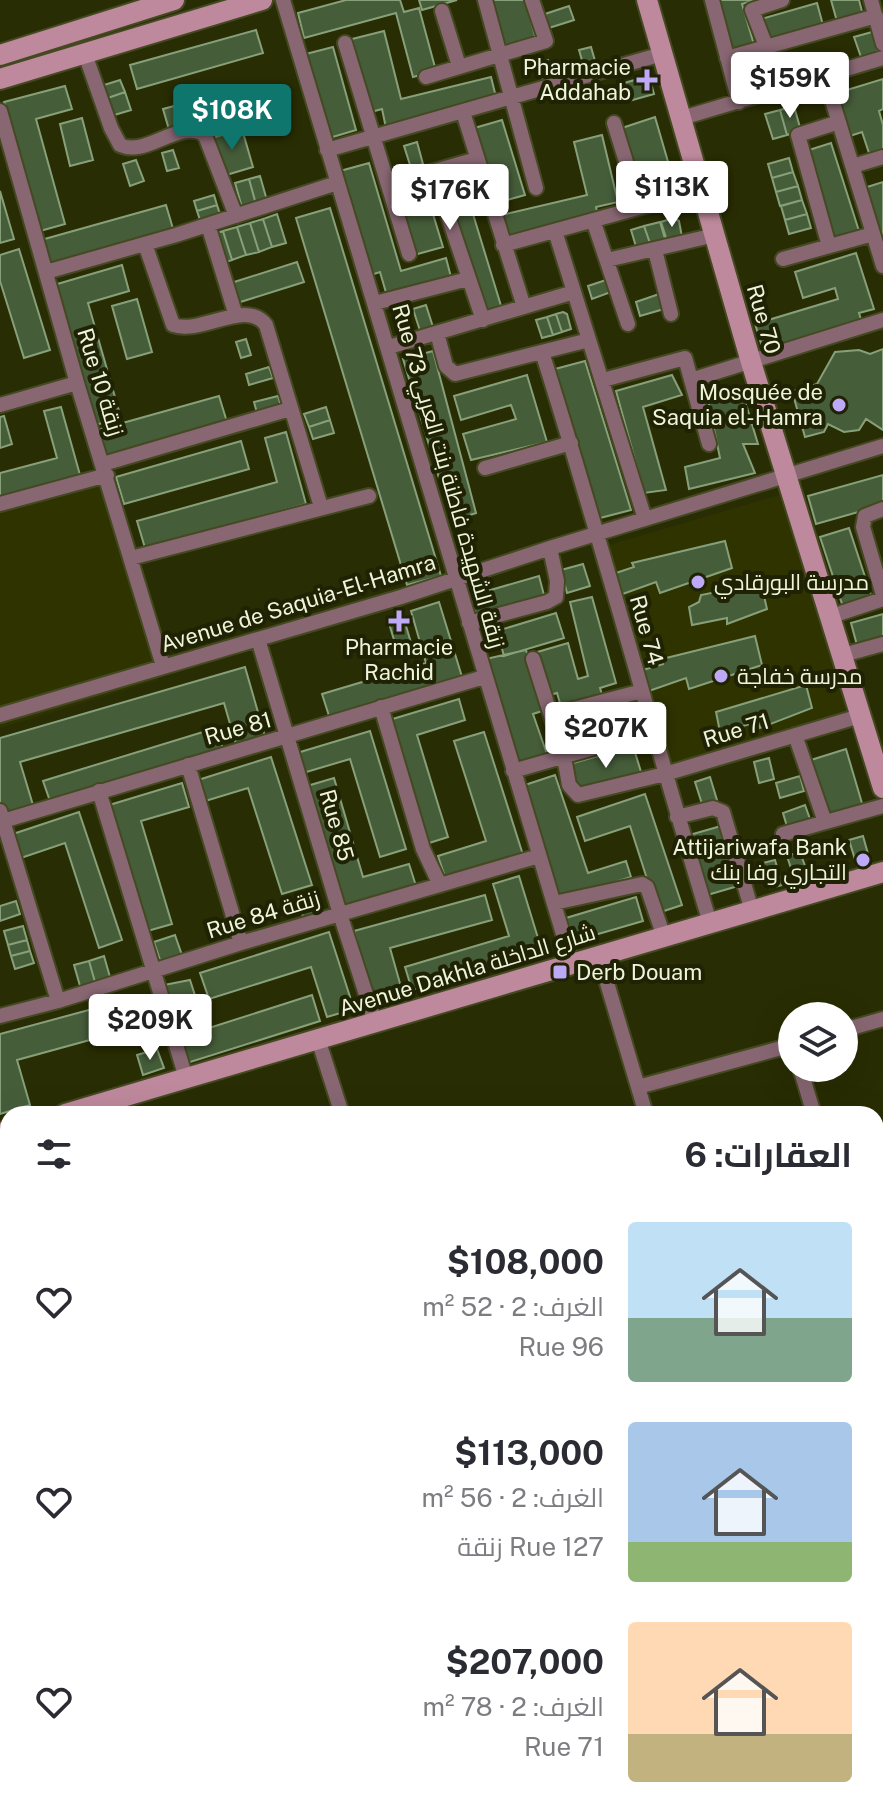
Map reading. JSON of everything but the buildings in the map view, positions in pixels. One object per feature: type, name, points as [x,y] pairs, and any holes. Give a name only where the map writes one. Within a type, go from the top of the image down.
[{"type":"street","points":[[0,79],[85,54],[222,6],[262,0]]},
{"type":"street","name":"Rue 73 زنقة الشهيدة فاطنة بنت العربي","points":[[283,0],[572,964]]},
{"type":"street","points":[[485,0],[536,188]]},
{"type":"street","points":[[426,77],[546,41],[532,0]]},
{"type":"street","name":"Rue 70","points":[[647,0],[751,362],[789,475],[883,788]]},
{"type":"street","points":[[712,0],[739,102]]},
{"type":"street","points":[[766,46],[752,10],[782,0]]},
{"type":"street","points":[[871,0],[883,44]]},
{"type":"street","points":[[0,55],[126,8],[167,1]]},
{"type":"street","points":[[442,11],[459,66]]},
{"type":"street","points":[[727,58],[876,16]]},
{"type":"street","points":[[345,43],[409,254]]},
{"type":"street","points":[[85,54],[120,145],[133,148],[256,109]]},
{"type":"street","points":[[327,150],[662,54]]},
{"type":"street","points":[[682,118],[883,58]]},
{"type":"street","points":[[825,77],[883,266]]},
{"type":"street","name":"Rue 10 زنقة","points":[[0,111],[77,383],[163,666]]},
{"type":"street","points":[[463,112],[524,307]]},
{"type":"street","points":[[829,246],[798,135],[839,122]]},
{"type":"street","points":[[614,123],[640,207]]},
{"type":"street","points":[[195,130],[206,138],[236,216]]},
{"type":"street","points":[[853,166],[883,157]]},
{"type":"street","points":[[389,184],[477,159]]},
{"type":"street","points":[[46,272],[208,225],[337,183]]},
{"type":"street","points":[[503,245],[703,190]]},
{"type":"street","points":[[448,216],[483,320]]},
{"type":"street","points":[[593,220],[628,324]]},
{"type":"street","points":[[208,225],[236,316]]},
{"type":"street","points":[[555,231],[645,519]]},
{"type":"street","points":[[783,259],[873,234]]},
{"type":"street","points":[[607,260],[715,235]]},
{"type":"street","points":[[145,244],[173,325],[193,327],[247,314],[261,318],[269,335],[321,507]]},
{"type":"street","points":[[655,250],[671,314]]},
{"type":"street","points":[[375,303],[468,279]]},
{"type":"street","points":[[389,347],[574,292]]},
{"type":"street","points":[[691,380],[883,320]]},
{"type":"street","points":[[437,333],[446,366],[455,374],[589,340]]},
{"type":"street","name":"Rue 74","points":[[542,352],[598,533],[677,817],[710,923]]},
{"type":"street","points":[[603,380],[685,358],[709,444]]},
{"type":"street","points":[[0,405],[77,383]]},
{"type":"street","points":[[0,504],[290,409]]},
{"type":"street","points":[[485,468],[571,443]]},
{"type":"street","name":"Avenue de Saquia-El-Hamra","points":[[0,715],[455,579],[883,446]]},
{"type":"street","points":[[131,558],[369,496]]},
{"type":"street","points":[[832,616],[883,597],[863,527],[865,516],[883,509]]},
{"type":"street","points":[[469,623],[556,597],[557,581],[550,548]]},
{"type":"street","name":"Rue 85","points":[[258,639],[375,1022]]},
{"type":"street","points":[[843,655],[883,644]]},
{"type":"street","name":"Rue 71","points":[[533,659],[564,757],[569,785],[578,795],[665,774],[860,716]]},
{"type":"street","name":"Rue 81","points":[[2,816],[99,791],[484,677]]},
{"type":"street","points":[[551,715],[642,691]]},
{"type":"street","points":[[381,707],[423,849],[440,885]]},
{"type":"street","points":[[513,771],[653,731]]},
{"type":"street","points":[[795,735],[825,822]]},
{"type":"street","points":[[188,765],[241,943]]},
{"type":"street","points":[[99,791],[186,1078]]},
{"type":"street","points":[[783,834],[883,806]]},
{"type":"street","points":[[677,817],[713,808],[723,812],[752,911]]},
{"type":"street","points":[[2,816],[58,1001]]},
{"type":"street","name":"Rue 84 زنقة","points":[[0,1016],[539,856]]},
{"type":"street","name":"Avenue Dakhla شارع الداخلة","points":[[92,1106],[883,872]]},
{"type":"street","points":[[554,903],[642,884],[647,887],[664,937]]},
{"type":"street","points":[[599,956],[644,1106]]},
{"type":"street","points":[[858,1026],[883,1019]]},
{"type":"street","points":[[318,1039],[339,1106]]},
{"type":"street","points":[[638,1087],[778,1049]]},
{"type":"street","points":[[804,1082],[812,1106]]},
{"type":"shaded area","points":[[101,479],[158,680],[0,728],[0,509]]},
{"type":"shaded area","points":[[786,493],[856,722],[661,782],[635,696],[602,547]]},
{"type":"place","name":"Pharmacie Addahab","points":[[647,80]]},
{"type":"place","name":"Mosquée de Saquia el-Hamra","points":[[839,405]]},
{"type":"place","name":"مدرسة البورقادي","points":[[698,582]]},
{"type":"place","name":"Pharmacie Rachid","points":[[399,621]]},
{"type":"place","name":"مدرسة خفاجة","points":[[721,676]]},
{"type":"place","name":"Attijariwafa Bank التجاري وفا بنك","points":[[863,860]]},
{"type":"place","name":"Derb Douam","points":[[560,972]]}]
